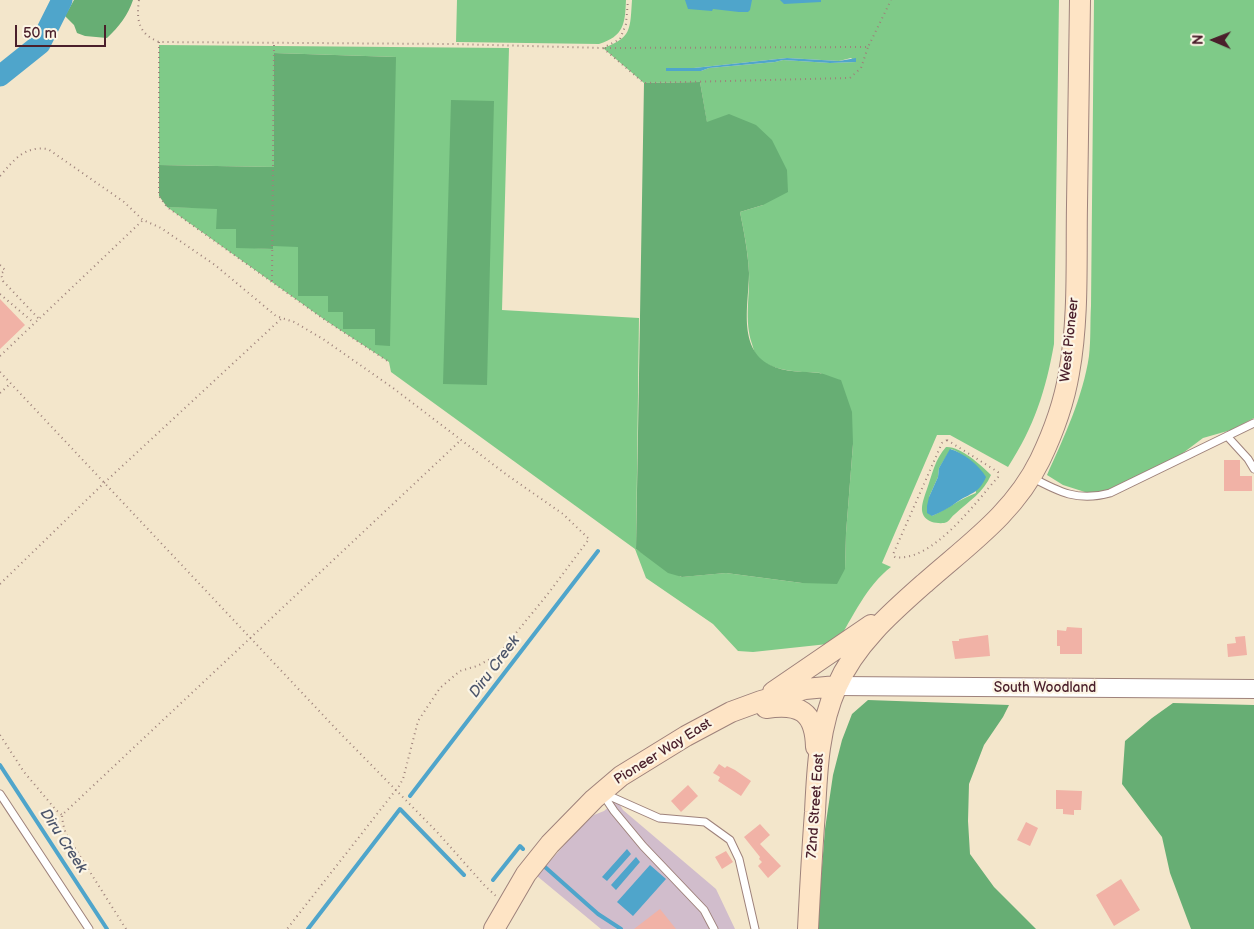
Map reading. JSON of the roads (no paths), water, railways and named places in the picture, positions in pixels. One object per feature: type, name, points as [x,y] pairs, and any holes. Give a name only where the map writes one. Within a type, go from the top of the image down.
[{"type":"main road","name":"West Pioneer","points":[[837,686],[851,662],[870,636],[894,610],[999,518],[1018,497],[1031,477],[1059,413],[1069,374],[1073,342],[1080,0]]},
{"type":"main road","points":[[761,701],[894,610]]},
{"type":"main road","name":"Pioneer Way East","points":[[494,929],[526,874],[550,844],[602,792],[621,776],[693,732],[731,712],[761,701],[805,689],[837,686]]},
{"type":"main road","name":"72nd Street East","points":[[808,929],[817,772],[824,724],[837,686]]},
{"type":"main road","points":[[731,712],[782,705],[802,710],[813,725],[816,739],[817,772]]},
{"type":"street","name":"South Woodland","points":[[837,686],[1254,689]]},
{"type":"lane","points":[[1031,477],[1059,492],[1078,496],[1096,496],[1110,493],[1254,423]]},
{"type":"lane","points":[[1226,436],[1248,459],[1254,469]]},
{"type":"lane","points":[[602,792],[614,811],[642,846],[704,910],[714,929]]},
{"type":"lane","points":[[602,792],[659,818],[705,822],[730,840],[738,859],[755,929]]},
{"type":"lane","points":[[0,794],[89,929]]},
{"type":"water","points":[[685,0],[752,0],[748,12],[739,12],[688,9]]},
{"type":"water","points":[[780,0],[821,0],[821,2],[784,4]]},
{"type":"water","points":[[787,58],[839,61],[856,58],[856,62],[830,63],[783,60],[709,68],[701,71],[666,71],[666,68],[694,68]]},
{"type":"water","points":[[950,449],[961,453],[971,460],[986,477],[980,487],[974,492],[932,516],[927,513],[929,497],[938,477],[939,468]]},
{"type":"water","points":[[627,849],[631,854],[607,881],[602,877]]},
{"type":"water","points":[[636,857],[640,862],[616,890],[611,885]]},
{"type":"water","points":[[650,865],[666,879],[633,916],[617,902]]},
{"type":"waterway","points":[[0,76],[40,44],[62,0]]},
{"type":"waterway","name":"Diru Creek","points":[[410,796],[598,551]]},
{"type":"waterway","name":"Diru Creek","points":[[0,765],[107,929]]},
{"type":"waterway","name":"Diru Creek","points":[[308,929],[400,809],[464,875]]},
{"type":"waterway","name":"Diru Creek","points":[[493,880],[520,846],[523,849]]},
{"type":"waterway","name":"Diru Creek","points":[[545,867],[598,914],[621,929]]}]
